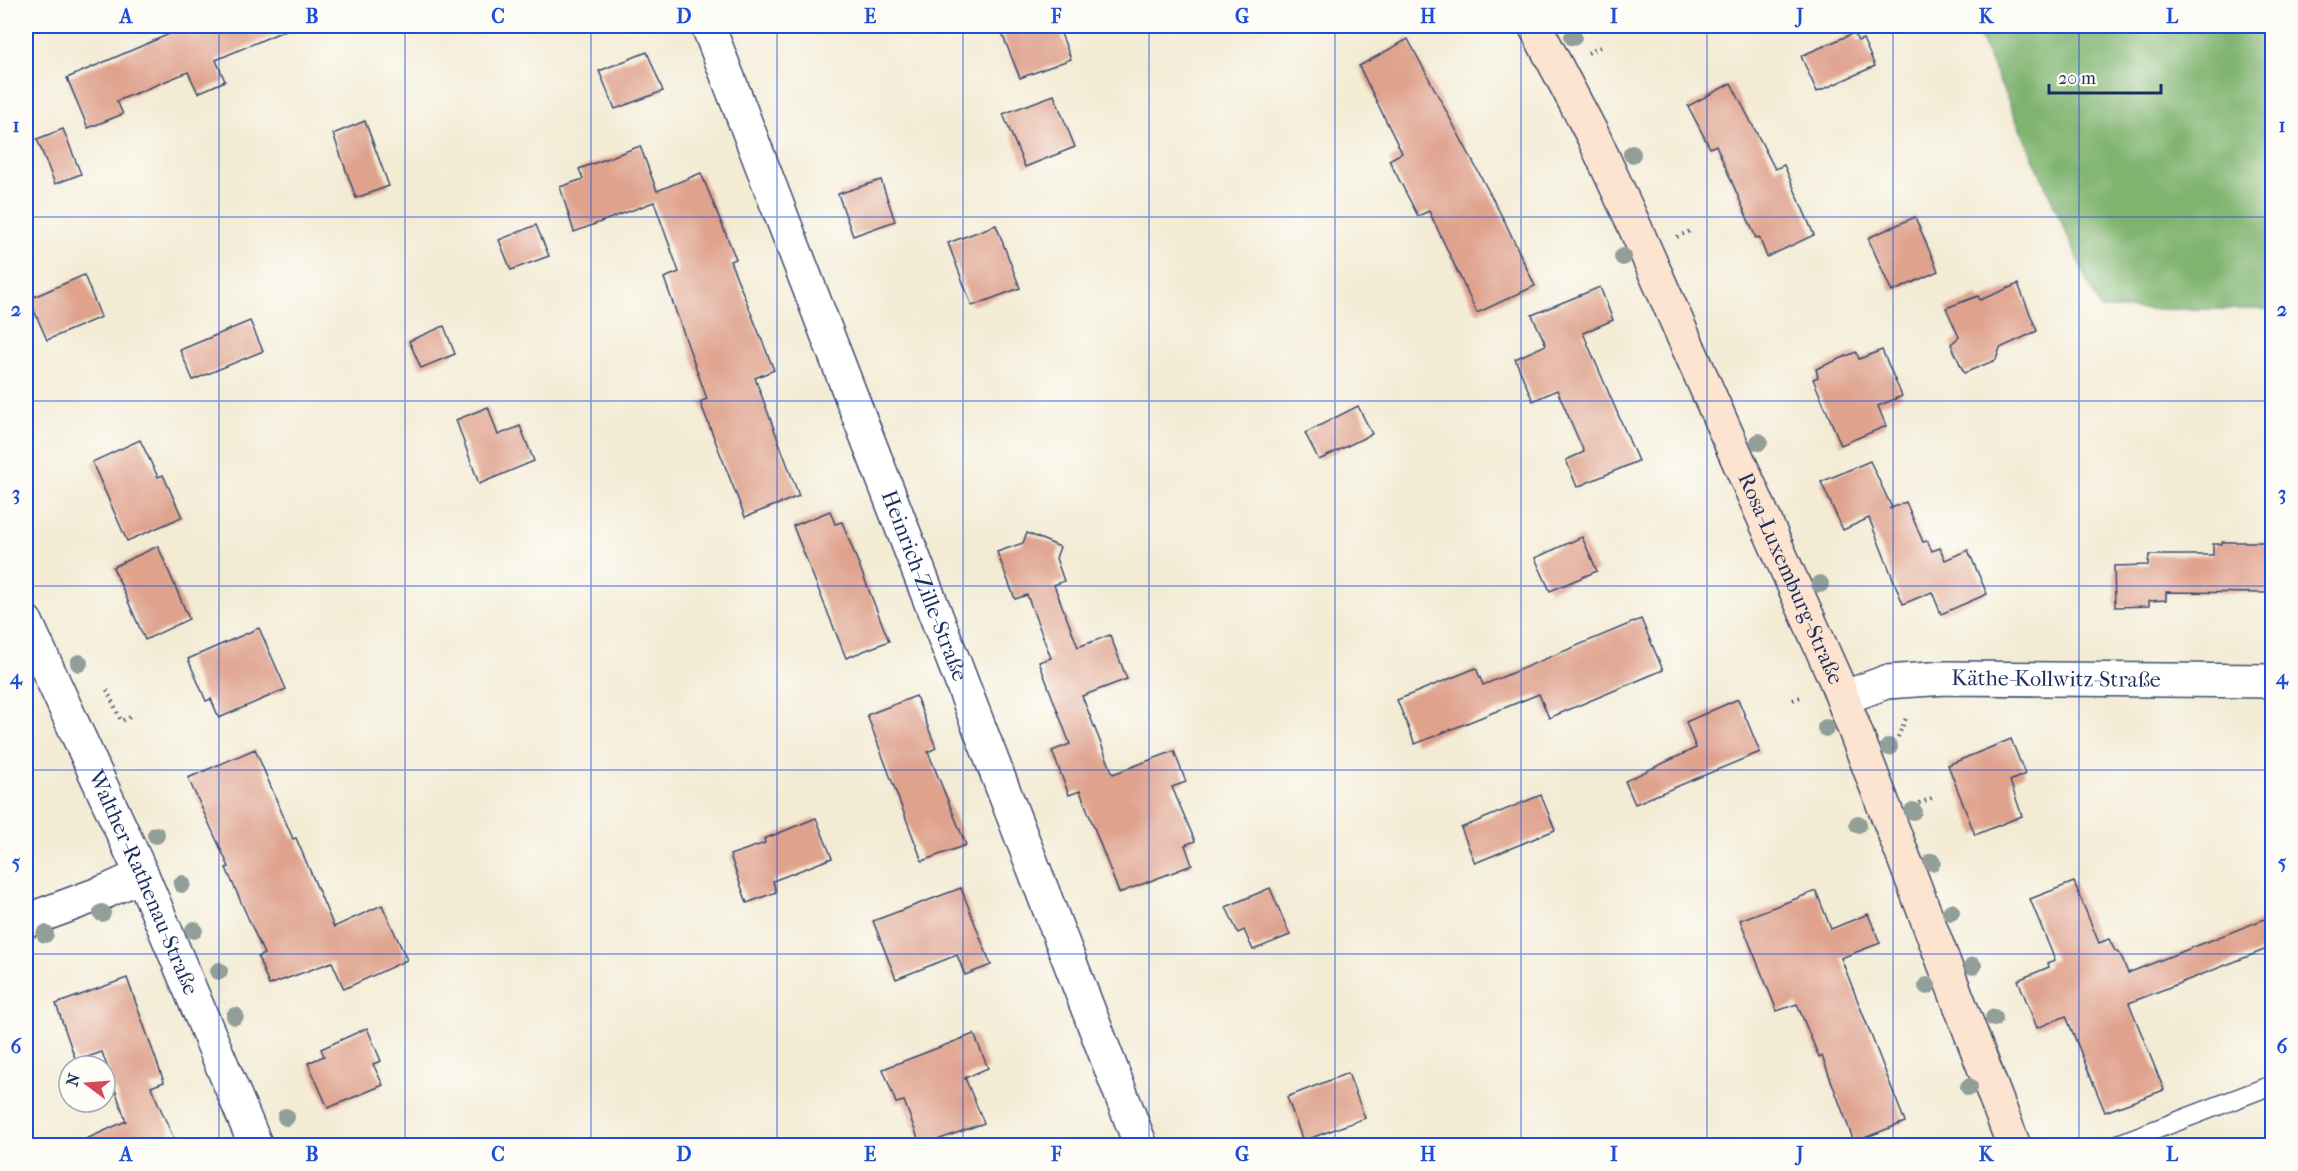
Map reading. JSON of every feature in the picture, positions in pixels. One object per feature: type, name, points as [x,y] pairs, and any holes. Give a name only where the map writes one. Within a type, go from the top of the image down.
[{"type":"street","name":"Heinrich-Zille-Straße","points":[[708,26],[1141,1146]]},
{"type":"street","name":"Rosa-Luxemburg-Straße","points":[[1535,26],[1593,136],[1630,216],[1843,698],[2014,1146]]},
{"type":"street","name":"Walther-Rathenau-Straße","points":[[26,622],[142,875],[256,1146]]},
{"type":"street","name":"Käthe-Kollwitz-Straße","points":[[1843,698],[1886,682],[1916,679],[2272,681]]},
{"type":"street","points":[[26,921],[107,891],[142,875]]},
{"type":"lane","points":[[2113,1146],[2272,1085]]},
{"type":"path","points":[[107,690],[121,721],[134,716]]},
{"type":"green space","points":[[1975,26],[2272,26],[2272,309],[2100,309]]},
{"type":"building","points":[[188,26],[295,26],[216,60],[225,81],[198,93],[188,72],[117,101],[123,114],[88,128],[67,78]]},
{"type":"building","points":[[999,26],[1058,26],[1071,59],[1020,78]]},
{"type":"building","points":[[1854,33],[1858,41],[1863,39],[1875,66],[1817,92],[1801,56]]},
{"type":"building","points":[[1408,39],[1506,224],[1535,286],[1477,313],[1429,211],[1418,216],[1389,160],[1402,153],[1359,66]]},
{"type":"building","points":[[647,52],[663,91],[615,109],[599,71]]},
{"type":"building","points":[[1731,83],[1775,169],[1784,165],[1814,235],[1767,257],[1759,237],[1756,238],[1716,145],[1710,148],[1688,106]]},
{"type":"building","points":[[1054,95],[1075,147],[1025,167],[1003,114]]},
{"type":"building","points":[[365,121],[389,186],[356,198],[333,134]]},
{"type":"building","points":[[63,129],[81,174],[55,184],[37,139]]},
{"type":"building","points":[[640,146],[657,191],[701,173],[736,259],[730,261],[774,370],[755,378],[799,496],[745,517],[700,402],[707,399],[664,278],[679,272],[654,202],[574,232],[560,187],[583,179],[579,169]]},
{"type":"building","points":[[881,180],[895,221],[853,236],[838,194]]},
{"type":"building","points":[[1915,217],[1938,271],[1892,292],[1868,238]]},
{"type":"building","points":[[536,225],[549,256],[511,270],[499,240]]},
{"type":"building","points":[[996,225],[1020,288],[972,306],[948,243]]},
{"type":"building","points":[[84,275],[101,317],[47,340],[29,299]]},
{"type":"building","points":[[2018,284],[2037,331],[2000,348],[1996,360],[1964,373],[1951,344],[1959,337],[1946,308],[1978,296],[1980,300]]},
{"type":"building","points":[[1600,287],[1613,320],[1583,333],[1638,461],[1577,487],[1566,460],[1584,452],[1557,390],[1533,401],[1515,359],[1546,345],[1532,315]]},
{"type":"building","points":[[250,321],[263,351],[193,380],[180,350]]},
{"type":"building","points":[[444,326],[455,354],[421,368],[409,341]]},
{"type":"building","points":[[1882,350],[1902,396],[1878,406],[1886,426],[1841,445],[1813,379],[1818,377],[1816,369],[1856,352],[1859,359]]},
{"type":"building","points":[[1358,406],[1372,434],[1319,460],[1305,433]]},
{"type":"building","points":[[488,407],[498,435],[520,426],[534,461],[479,484],[456,420]]},
{"type":"building","points":[[140,440],[158,477],[163,475],[182,517],[127,541],[92,462]]},
{"type":"building","points":[[1870,461],[1892,508],[1906,502],[1923,542],[1927,541],[1932,551],[1940,548],[1945,560],[1968,550],[1987,594],[1941,614],[1932,592],[1903,604],[1869,518],[1843,530],[1821,482]]},
{"type":"building","points":[[830,511],[835,524],[842,522],[889,641],[846,658],[793,526]]},
{"type":"building","points":[[1027,533],[1060,547],[1056,558],[1064,581],[1054,585],[1078,647],[1110,635],[1127,679],[1082,696],[1113,774],[1174,751],[1186,782],[1172,787],[1195,841],[1185,845],[1192,865],[1119,893],[1080,791],[1069,795],[1052,751],[1070,744],[1039,662],[1051,658],[1027,595],[1015,599],[997,552],[1023,543]]},
{"type":"building","points":[[1582,537],[1597,571],[1550,591],[1535,558]]},
{"type":"building","points":[[2222,542],[2272,542],[2272,593],[2166,592],[2166,600],[2149,601],[2149,606],[2115,607],[2114,566],[2148,565],[2149,555],[2213,555],[2213,544],[2222,544]]},
{"type":"building","points":[[158,546],[189,619],[145,640],[113,567]]},
{"type":"building","points":[[1641,619],[1663,670],[1549,718],[1539,694],[1415,744],[1397,700],[1476,668],[1483,685]]},
{"type":"building","points":[[259,628],[286,689],[219,718],[211,699],[206,701],[188,659]]},
{"type":"building","points":[[916,696],[936,748],[928,752],[966,845],[922,861],[867,715]]},
{"type":"building","points":[[1738,699],[1760,752],[1635,804],[1625,781],[1696,748],[1686,722]]},
{"type":"building","points":[[2011,739],[2025,774],[2010,781],[2022,816],[1975,835],[1948,765]]},
{"type":"building","points":[[255,749],[334,927],[382,905],[407,960],[344,989],[332,962],[269,985],[258,957],[264,954],[226,868],[229,867],[188,778]]},
{"type":"building","points":[[1541,795],[1555,830],[1475,863],[1461,828]]},
{"type":"building","points":[[816,818],[832,858],[773,881],[776,892],[747,903],[730,855],[765,843],[764,839]]},
{"type":"building","points":[[2074,882],[2099,943],[2109,939],[2115,951],[2120,954],[2128,973],[2272,916],[2272,947],[2129,1003],[2164,1090],[2105,1112],[2066,1016],[2037,1028],[2018,980],[2049,967],[2048,963],[2055,960],[2030,899]]},
{"type":"building","points":[[961,888],[991,965],[965,975],[957,955],[896,979],[873,921]]},
{"type":"building","points":[[1270,888],[1290,935],[1253,950],[1244,930],[1238,933],[1226,907]]},
{"type":"building","points":[[1816,891],[1831,929],[1868,914],[1880,943],[1841,958],[1905,1122],[1854,1142],[1822,1056],[1819,1057],[1797,1004],[1777,1011],[1740,920]]},
{"type":"building","points":[[127,978],[164,1082],[151,1087],[177,1146],[71,1146],[126,1121],[117,1095],[117,1054],[103,1054],[102,1052],[74,1054],[56,1004]]},
{"type":"building","points":[[367,1028],[381,1061],[373,1064],[383,1085],[328,1108],[308,1063],[324,1056],[321,1049]]},
{"type":"building","points":[[974,1034],[988,1068],[965,1078],[984,1123],[921,1146],[904,1101],[896,1103],[883,1069]]},
{"type":"building","points":[[1348,1073],[1365,1118],[1303,1141],[1287,1097]]}]
